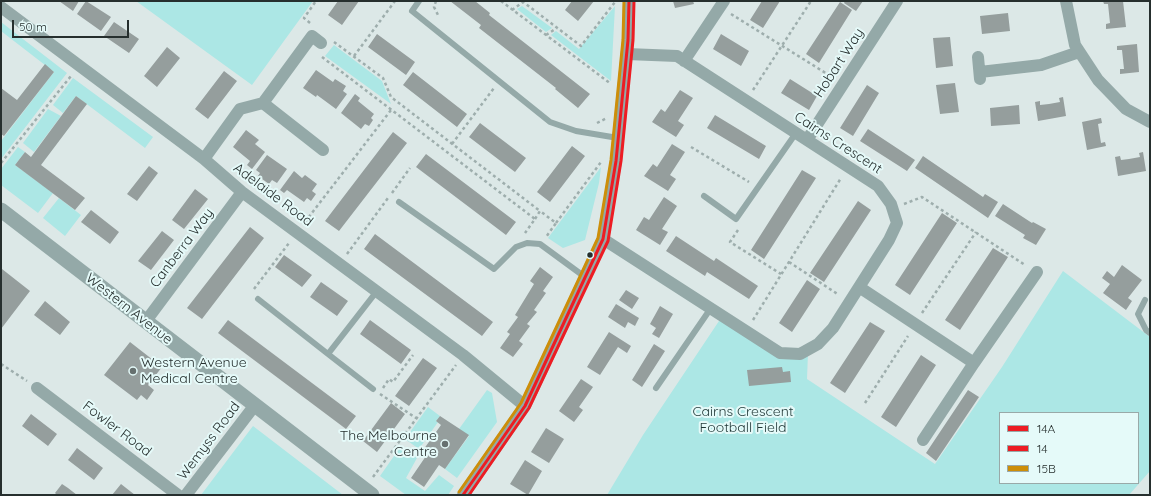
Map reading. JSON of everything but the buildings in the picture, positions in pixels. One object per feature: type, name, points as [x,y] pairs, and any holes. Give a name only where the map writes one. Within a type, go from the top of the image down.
[{"type":"street","points":[[463,495],[526,406],[603,239],[616,161],[627,54],[629,1]]},
{"type":"street","name":"Hobart Way","points":[[807,140],[897,1]]},
{"type":"street","points":[[1066,1],[1075,45],[1098,80],[1126,109],[1150,122]]},
{"type":"street","points":[[684,61],[726,6]]},
{"type":"street","name":"Adelaide Road","points":[[1,7],[204,159],[242,192],[463,355],[526,406]]},
{"type":"street","points":[[204,159],[240,109],[263,103],[312,36],[325,46]]},
{"type":"street","points":[[978,57],[980,76],[1042,65],[1080,52]]},
{"type":"street","name":"Cairns Crescent","points":[[603,239],[780,353],[800,354],[818,344],[832,328],[889,240],[897,223],[893,209],[878,186],[677,56],[627,54]]},
{"type":"street","points":[[263,103],[323,150]]},
{"type":"street","name":"Canberra Way","points":[[146,321],[242,192]]},
{"type":"street","name":"Western Avenue","points":[[1,210],[368,492]]},
{"type":"street","points":[[923,440],[1037,272]]},
{"type":"street","points":[[859,287],[974,363]]},
{"type":"street","name":"Fowler Road","points":[[37,388],[178,495]]},
{"type":"street","name":"Wemyss Road","points":[[186,495],[255,405]]},
{"type":"lane","points":[[419,1],[412,11],[550,122],[576,132],[618,138]]},
{"type":"lane","points":[[704,196],[736,219],[796,133]]},
{"type":"lane","points":[[399,202],[494,269],[516,247],[527,243],[540,244],[585,277]]},
{"type":"lane","points":[[328,354],[377,291]]},
{"type":"lane","points":[[258,299],[373,388]]},
{"type":"lane","points":[[1145,300],[1138,314],[1146,330],[1150,333]]},
{"type":"lane","points":[[656,388],[711,308]]},
{"type":"path","points":[[354,56],[395,1]]},
{"type":"path","points":[[436,1],[434,7],[438,17],[444,22]]},
{"type":"path","points":[[501,1],[623,93]]},
{"type":"path","points":[[512,10],[523,2],[581,46],[616,1]]},
{"type":"path","points":[[751,94],[810,1]]},
{"type":"path","points":[[726,6],[782,46],[838,80]]},
{"type":"path","points":[[546,35],[557,28]]},
{"type":"path","points":[[535,219],[320,56],[325,46],[333,41],[384,78],[392,97],[556,222]]},
{"type":"path","points":[[1,163],[79,66]]},
{"type":"path","points":[[452,144],[498,81]]},
{"type":"path","points":[[258,299],[250,294],[391,110]]},
{"type":"path","points":[[593,125],[608,117],[620,117]]},
{"type":"path","points":[[691,147],[751,184]]},
{"type":"path","points":[[540,244],[606,156],[616,161]]},
{"type":"path","points":[[746,331],[848,167]]},
{"type":"path","points":[[340,264],[410,168]]},
{"type":"path","points":[[893,209],[922,197],[1037,272]]},
{"type":"path","points":[[516,247],[540,211]]},
{"type":"path","points":[[739,229],[730,242],[781,274]]},
{"type":"path","points":[[789,262],[850,302]]},
{"type":"path","points":[[413,355],[393,382],[389,379],[379,393],[416,418]]},
{"type":"path","points":[[368,492],[416,418],[463,355]]},
{"type":"path","points":[[1,364],[37,388]]},
{"type":"green space","points":[[136,1],[313,1],[252,85]]},
{"type":"green space","points":[[522,6],[552,28],[546,32],[517,9]]},
{"type":"green space","points":[[615,6],[611,81],[551,35],[556,31],[579,49]]},
{"type":"green space","points":[[1,22],[67,73],[1,159],[1,141],[54,72],[1,31]]},
{"type":"green space","points":[[334,45],[382,81],[391,104],[325,56]]},
{"type":"green space","points":[[73,78],[153,137],[145,148],[76,96],[63,113],[53,105]]},
{"type":"green space","points":[[48,109],[61,116],[34,152],[23,143]]},
{"type":"green space","points":[[18,147],[25,152],[15,165],[53,193],[38,213],[1,185],[1,169]]},
{"type":"green space","points":[[601,167],[599,183],[585,240],[563,248],[548,238]]},
{"type":"green space","points":[[59,198],[81,215],[65,236],[43,218]]},
{"type":"green space","name":"Cairns Crescent Football Field","points":[[1063,271],[1150,337],[1150,471],[1139,484],[1139,412],[999,412],[999,484],[1139,484],[1129,495],[607,495],[643,435],[721,318],[780,356],[808,353],[807,379],[935,464],[1002,367]]},
{"type":"green space","points":[[487,390],[492,393],[497,422],[457,478],[445,469],[469,436],[459,429]]},
{"type":"green space","points":[[428,407],[440,416],[436,421],[438,422],[419,449],[405,439]]},
{"type":"green space","points":[[253,426],[343,495],[201,495]]},
{"type":"green space","points":[[401,446],[417,458],[406,478],[425,491],[439,475],[454,486],[448,495],[406,495],[380,476]]},
{"type":"transit line","name":"15B","points":[[459,492],[521,403],[598,238],[611,160],[623,40],[624,1]]},
{"type":"transit line","name":"14A","points":[[463,495],[525,406],[603,239],[616,161],[628,40],[629,1]]},
{"type":"transit line","name":"14","points":[[469,495],[529,408],[608,241],[621,161],[633,40],[634,1]]},
{"type":"place","name":"Western Avenue Medical Centre","points":[[133,371]]},
{"type":"place","name":"The Melbourne Centre","points":[[445,444]]}]
